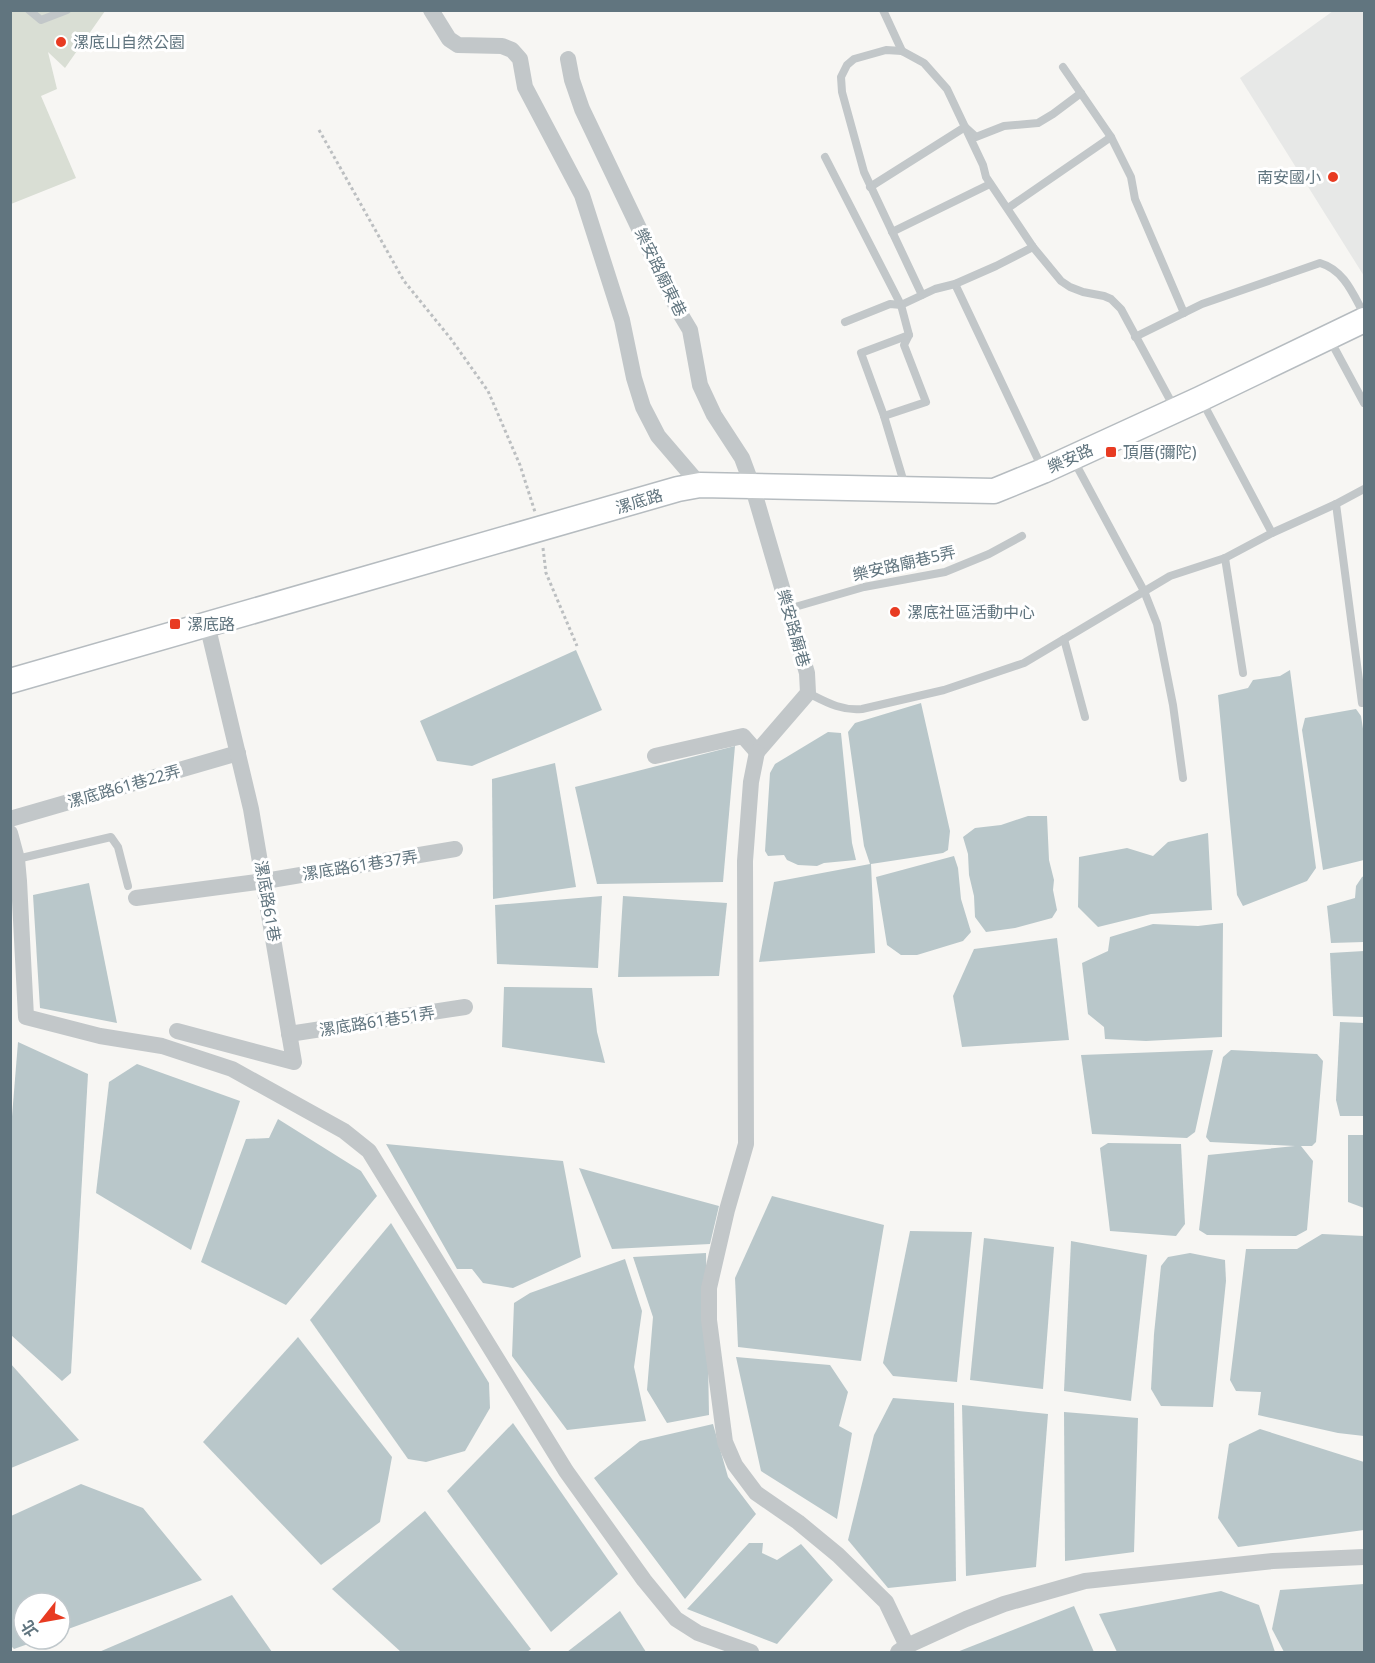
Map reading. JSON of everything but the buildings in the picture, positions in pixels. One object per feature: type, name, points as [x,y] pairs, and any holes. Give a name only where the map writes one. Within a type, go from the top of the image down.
[{"type":"street","points":[[431,10],[448,39],[458,45],[502,46],[512,50],[520,59],[525,87],[582,195],[622,320],[634,378],[644,407],[658,436],[700,485]]},
{"type":"street","name":"樂安路廟東巷","points":[[568,59],[582,110],[678,310],[690,330],[700,385],[714,415],[742,458],[752,485]]},
{"type":"street","name":"樂安路","points":[[752,485],[994,491],[1072,458],[1365,320]]},
{"type":"street","name":"漯底路","points":[[10,681],[678,489],[700,485],[752,485]]},
{"type":"street","name":"樂安路廟巷","points":[[752,485],[807,673],[808,693]]},
{"type":"street","name":"漯底路61巷","points":[[177,1031],[294,1062],[265,881],[238,753],[207,624]]},
{"type":"street","points":[[808,693],[757,753],[751,782],[745,861],[746,1144],[727,1210],[709,1288],[709,1320],[725,1442],[735,1465],[756,1493],[798,1521],[864,1578],[886,1602],[902,1649],[1004,1604],[1085,1581],[1273,1561],[1365,1557]]},
{"type":"street","points":[[654,756],[742,736],[757,753]]},
{"type":"street","name":"漯底路61巷22弄","points":[[10,819],[238,753]]},
{"type":"street","points":[[10,833],[17,859],[26,1017],[100,1036],[162,1046],[232,1070],[344,1131],[369,1150],[566,1471],[644,1580],[676,1619],[698,1632],[751,1653]]},
{"type":"street","name":"漯底路61巷37弄","points":[[132,892],[265,881],[455,849]]},
{"type":"street","name":"漯底路61巷51弄","points":[[290,1034],[465,1007]]},
{"type":"lane","points":[[29,10],[41,20],[67,10]]},
{"type":"lane","points":[[883,10],[902,51]]},
{"type":"lane","points":[[922,295],[870,187],[842,92],[841,77],[847,65],[854,59],[886,50],[902,51],[924,63],[938,77],[947,89],[990,184],[1033,247],[1061,281],[1070,287],[1111,299],[1121,309],[1175,409]]},
{"type":"lane","points":[[1063,67],[1111,137],[1131,177],[1135,199],[1184,313]]},
{"type":"lane","points":[[965,127],[976,137],[1004,126],[1038,123],[1081,93]]},
{"type":"lane","points":[[870,187],[965,127]]},
{"type":"lane","points":[[1008,208],[1111,137]]},
{"type":"lane","points":[[825,157],[901,305],[909,335],[904,345],[926,402],[884,416]]},
{"type":"lane","points":[[892,232],[990,184]]},
{"type":"lane","points":[[845,322],[890,304],[901,305],[935,289],[955,284],[1033,247]]},
{"type":"lane","points":[[1135,337],[1202,304],[1320,263],[1330,266],[1343,277],[1365,314]]},
{"type":"lane","points":[[955,284],[1043,471]]},
{"type":"lane","points":[[906,490],[884,416],[861,353],[909,335]]},
{"type":"lane","points":[[1329,338],[1365,403]]},
{"type":"lane","points":[[1200,399],[1272,533]]},
{"type":"lane","points":[[1072,458],[1144,591],[1157,624],[1184,778]]},
{"type":"lane","points":[[808,693],[832,705],[849,710],[862,710],[944,690],[1024,663],[1181,571],[1226,558],[1272,533],[1365,489]]},
{"type":"lane","points":[[1336,504],[1362,703]]},
{"type":"lane","name":"樂安路廟巷5弄","points":[[788,609],[864,586],[945,572],[989,554],[1022,536]]},
{"type":"lane","points":[[1226,558],[1243,673]]},
{"type":"lane","points":[[1064,639],[1085,717]]},
{"type":"lane","points":[[17,859],[111,837],[118,846],[132,892]]},
{"type":"path","points":[[319,130],[405,281],[488,390],[520,465],[540,529],[546,573],[577,646]]},
{"type":"shaded area","points":[[11,11],[105,11],[65,68],[48,52],[57,89],[41,96],[76,178],[11,204]]},
{"type":"shaded area","name":"南安國小","points":[[1333,11],[1364,11],[1364,276],[1240,78]]},
{"type":"shaded area","points":[[576,650],[602,710],[472,766],[437,761],[420,721]]},
{"type":"shaded area","points":[[1290,670],[1316,868],[1307,881],[1243,906],[1237,895],[1218,695],[1248,688],[1253,680],[1280,676]]},
{"type":"shaded area","points":[[921,703],[950,831],[948,850],[943,853],[871,864],[875,953],[759,962],[774,882],[870,864],[864,846],[848,732],[855,723]]},
{"type":"shaded area","points":[[1356,709],[1361,716],[1364,735],[1364,860],[1323,870],[1302,730],[1305,718]]},
{"type":"shaded area","points":[[828,732],[841,733],[852,843],[856,860],[824,863],[817,866],[798,865],[787,860],[784,855],[768,856],[765,851],[770,773],[775,764]]},
{"type":"shaded area","points":[[735,746],[723,882],[597,884],[575,787]]},
{"type":"shaded area","points":[[555,763],[576,887],[493,899],[492,779]]},
{"type":"shaded area","points":[[1028,816],[1047,816],[1049,860],[1057,910],[1052,918],[1015,928],[986,932],[975,917],[968,854],[963,837],[975,828],[1001,825]]},
{"type":"shaded area","points":[[1208,833],[1212,910],[1151,914],[1098,927],[1078,907],[1079,857],[1127,848],[1153,856],[1168,842]]},
{"type":"shaded area","points":[[954,856],[958,868],[961,899],[971,932],[963,941],[917,955],[901,955],[887,945],[876,877]]},
{"type":"shaded area","points":[[1364,876],[1364,942],[1331,943],[1327,906],[1355,898],[1356,886]]},
{"type":"shaded area","points":[[89,883],[117,1023],[40,1008],[33,895]]},
{"type":"shaded area","points":[[602,896],[598,968],[497,964],[495,905]]},
{"type":"shaded area","points":[[623,896],[727,903],[719,976],[618,977]]},
{"type":"shaded area","points":[[1223,923],[1222,1037],[1146,1041],[1105,1039],[1104,1027],[1088,1014],[1082,963],[1108,951],[1110,937],[1153,924],[1198,926]]},
{"type":"shaded area","points":[[1057,938],[1069,1040],[962,1047],[953,996],[974,949]]},
{"type":"shaded area","points":[[1364,951],[1364,1017],[1333,1016],[1330,953]]},
{"type":"shaded area","points":[[504,987],[592,988],[597,1032],[605,1063],[502,1047]]},
{"type":"shaded area","points":[[1340,1022],[1364,1023],[1364,1116],[1340,1116],[1336,1100]]},
{"type":"shaded area","points":[[18,1042],[88,1074],[71,1373],[62,1381],[11,1335],[10,1141]]},
{"type":"shaded area","points":[[1213,1050],[1195,1132],[1187,1138],[1092,1134],[1081,1055]]},
{"type":"shaded area","points":[[1231,1050],[1317,1054],[1323,1061],[1316,1142],[1312,1146],[1301,1146],[1313,1161],[1307,1230],[1296,1236],[1207,1235],[1199,1230],[1208,1155],[1295,1146],[1210,1142],[1206,1137],[1223,1057]]},
{"type":"shaded area","points":[[137,1064],[240,1101],[191,1250],[96,1193],[109,1082]]},
{"type":"shaded area","points":[[278,1119],[361,1171],[377,1196],[286,1305],[201,1262],[246,1139],[269,1138]]},
{"type":"shaded area","points":[[1348,1135],[1364,1135],[1364,1208],[1348,1202]]},
{"type":"shaded area","points":[[1108,1143],[1181,1144],[1185,1224],[1176,1236],[1110,1231],[1100,1148]]},
{"type":"shaded area","points":[[386,1144],[563,1161],[581,1257],[513,1288],[483,1283],[472,1269],[457,1269]]},
{"type":"shaded area","points":[[579,1168],[719,1206],[710,1244],[612,1249]]},
{"type":"shaded area","points":[[772,1196],[884,1225],[861,1361],[738,1347],[735,1278]]},
{"type":"shaded area","points":[[391,1223],[489,1383],[490,1408],[465,1451],[426,1462],[408,1459],[310,1320]]},
{"type":"shaded area","points":[[910,1231],[972,1232],[957,1382],[893,1376],[883,1363]]},
{"type":"shaded area","points":[[1322,1234],[1364,1236],[1364,1436],[1338,1433],[1258,1415],[1261,1392],[1236,1391],[1230,1380],[1246,1249],[1297,1249]]},
{"type":"shaded area","points":[[984,1238],[1054,1247],[1043,1389],[970,1380]]},
{"type":"shaded area","points":[[1071,1241],[1147,1255],[1131,1401],[1064,1391]]},
{"type":"shaded area","points":[[706,1253],[709,1415],[667,1423],[647,1390],[653,1317],[633,1257]]},
{"type":"shaded area","points":[[1190,1253],[1225,1260],[1226,1281],[1213,1407],[1161,1406],[1151,1389],[1161,1266],[1168,1257]]},
{"type":"shaded area","points":[[625,1259],[642,1311],[634,1367],[646,1421],[567,1430],[512,1356],[514,1303],[530,1293]]},
{"type":"shaded area","points":[[298,1337],[392,1457],[380,1522],[321,1565],[203,1442]]},
{"type":"shaded area","points":[[736,1357],[830,1365],[848,1392],[839,1426],[852,1433],[837,1519],[761,1471]]},
{"type":"shaded area","points":[[10,1363],[79,1440],[11,1468],[10,1468]]},
{"type":"shaded area","points":[[893,1398],[954,1403],[956,1581],[888,1588],[848,1540],[874,1435]]},
{"type":"shaded area","points":[[962,1405],[1048,1414],[1036,1567],[966,1576]]},
{"type":"shaded area","points":[[1064,1412],[1138,1418],[1134,1552],[1065,1561]]},
{"type":"shaded area","points":[[513,1423],[618,1574],[551,1632],[447,1491]]},
{"type":"shaded area","points":[[713,1424],[728,1477],[756,1514],[685,1599],[594,1478],[640,1441]]},
{"type":"shaded area","points":[[1260,1429],[1364,1462],[1364,1530],[1238,1547],[1218,1518],[1229,1444]]},
{"type":"shaded area","points":[[81,1484],[143,1508],[202,1580],[72,1628],[72,1591],[12,1591],[12,1647],[10,1645],[11,1516]]},
{"type":"shaded area","points":[[425,1511],[531,1649],[527,1652],[401,1652],[332,1589]]},
{"type":"shaded area","points":[[749,1543],[763,1543],[762,1553],[777,1560],[801,1544],[833,1580],[777,1644],[687,1609]]},
{"type":"shaded area","points":[[1364,1584],[1364,1652],[1284,1652],[1272,1629],[1280,1590]]},
{"type":"shaded area","points":[[1221,1591],[1259,1605],[1275,1652],[1117,1652],[1099,1614]]},
{"type":"shaded area","points":[[232,1595],[272,1652],[99,1652]]},
{"type":"shaded area","points":[[1074,1606],[1094,1652],[957,1652]]},
{"type":"shaded area","points":[[620,1611],[646,1652],[567,1652]]},
{"type":"place","name":"漯底山自然公園","points":[[61,42]]},
{"type":"place","name":"南安國小","points":[[1333,177]]},
{"type":"place","name":"頂厝(彌陀)","points":[[1111,452]]},
{"type":"place","name":"漯底社區活動中心","points":[[895,612]]},
{"type":"place","name":"漯底路","points":[[175,624]]}]
